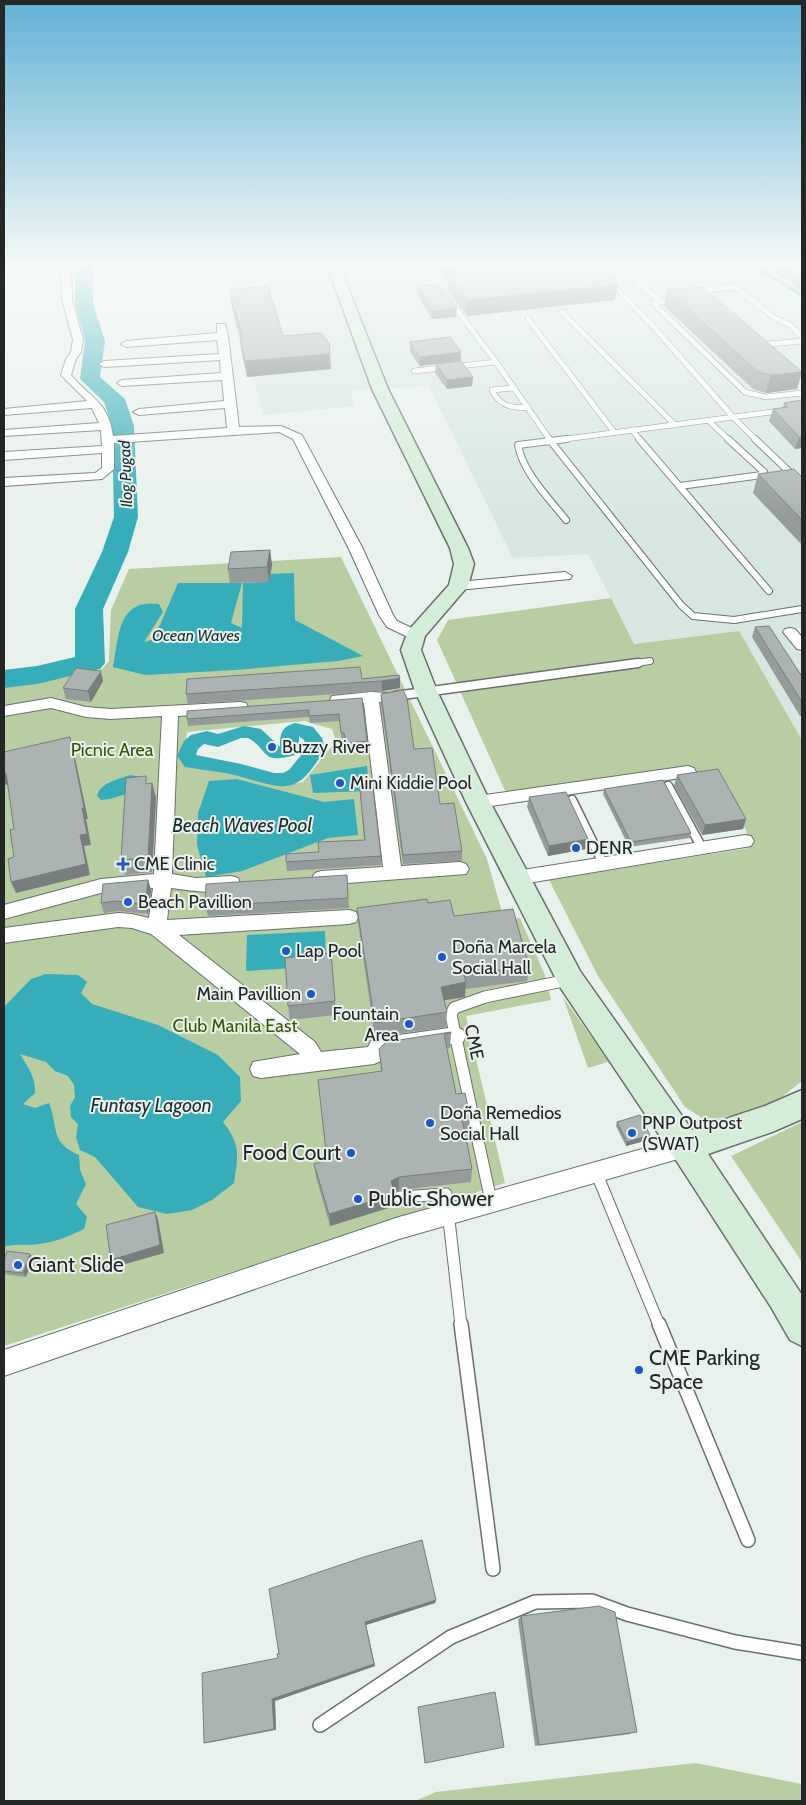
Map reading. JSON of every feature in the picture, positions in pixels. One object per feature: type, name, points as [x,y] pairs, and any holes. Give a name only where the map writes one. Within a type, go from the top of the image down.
[{"type":"street","points":[[4,456],[80,464],[98,476],[108,469],[106,426],[96,404],[72,384],[66,375],[76,349]]},
{"type":"street","points":[[223,349],[233,430]]},
{"type":"street","points":[[365,349],[380,389],[459,548],[464,564],[458,586],[415,635],[411,650],[426,691],[478,802],[570,979],[685,1147],[783,1295],[802,1328]]},
{"type":"street","points":[[104,364],[224,357]]},
{"type":"street","points":[[122,383],[227,376]]},
{"type":"street","points":[[4,412],[96,404]]},
{"type":"street","points":[[140,412],[229,404]]},
{"type":"street","points":[[4,433],[106,426]]},
{"type":"street","points":[[4,482],[80,464],[107,444],[119,438],[233,430],[281,429],[298,437],[355,547],[386,615],[392,624],[415,635]]},
{"type":"street","points":[[458,586],[565,576]]},
{"type":"street","points":[[790,632],[802,646]]},
{"type":"street","points":[[324,701],[376,697],[393,874]]},
{"type":"street","points":[[4,712],[50,703],[86,712],[111,714],[256,706]]},
{"type":"street","points":[[157,928],[162,880],[170,712]]},
{"type":"street","points":[[478,802],[688,772]]},
{"type":"street","points":[[516,878],[745,841]]},
{"type":"street","points":[[305,879],[460,869]]},
{"type":"street","points":[[4,912],[101,886],[162,880],[196,885],[245,882]]},
{"type":"street","points":[[4,936],[118,920],[132,921],[157,928],[202,927],[349,917]]},
{"type":"street","points":[[157,928],[308,1048],[315,1063]]},
{"type":"street","points":[[261,1069],[374,1055],[378,1047],[456,1036]]},
{"type":"street","points":[[4,1363],[399,1228],[685,1147],[772,1118],[802,1104]]},
{"type":"lane","points":[[486,349],[550,440],[675,598],[693,616],[734,620],[802,609]]},
{"type":"lane","points":[[551,349],[614,432]]},
{"type":"lane","points":[[599,349],[675,425]]},
{"type":"lane","points":[[672,349],[733,418],[802,484]]},
{"type":"lane","points":[[701,349],[745,392],[764,398],[802,393]]},
{"type":"lane","points":[[414,371],[496,362]]},
{"type":"lane","points":[[514,388],[492,390],[502,405],[513,408],[528,407]]},
{"type":"lane","points":[[566,520],[517,450],[518,445],[802,408]]},
{"type":"lane","points":[[680,486],[755,477],[762,475],[764,472],[708,421]]},
{"type":"lane","points":[[632,430],[769,591]]},
{"type":"lane","points":[[758,616],[762,624]]},
{"type":"lane","points":[[376,697],[650,661]]},
{"type":"lane","points":[[668,786],[702,848]]},
{"type":"lane","points":[[572,800],[603,863]]},
{"type":"lane","name":"CME","points":[[491,1201],[456,1036],[452,1015],[454,1008],[485,997],[570,979]]},
{"type":"lane","points":[[596,1172],[748,1540]]},
{"type":"lane","points":[[400,1197],[446,1194],[493,1569]]},
{"type":"lane","points":[[320,1725],[451,1637],[535,1602],[592,1601],[626,1614],[735,1642],[802,1653]]},
{"type":"shaded area","points":[[247,349],[802,349],[802,631],[799,628],[781,630],[802,655],[802,740],[739,631],[634,644],[588,554],[513,558],[429,386],[350,391],[354,406],[263,415]]},
{"type":"green space","name":"Club Manila East","points":[[341,557],[487,859],[504,919],[520,918],[544,973],[551,1000],[466,1016],[505,1183],[4,1346],[4,684],[87,674],[102,669],[109,661],[111,610],[129,569]],"holes":[[[304,721],[332,729],[336,741],[303,782],[289,785],[241,771],[184,763],[187,732]]]},
{"type":"green space","points":[[611,598],[634,644],[739,631],[802,740],[802,1081],[778,1100],[745,1112],[707,1121],[685,1107],[598,976],[549,880],[749,848],[746,830],[714,775],[511,804],[437,640],[448,620]]},
{"type":"green space","points":[[563,997],[608,1061],[608,1062],[588,1068]]},
{"type":"green space","points":[[802,1122],[802,1262],[731,1156]]},
{"type":"green space","points":[[696,1763],[802,1784],[802,1801],[415,1801],[436,1792]]},
{"type":"water","name":"Ocean Waves","points":[[294,573],[295,620],[363,656],[338,661],[235,670],[145,675],[113,667],[119,632],[122,622],[128,613],[135,607],[145,604],[159,604],[163,612],[144,642],[151,640],[160,625],[178,583],[242,583],[231,623],[242,628],[243,583],[268,582],[270,574]]},
{"type":"water","name":"Mini Kiddie Pool","points":[[367,766],[369,791],[313,793],[310,775]]},
{"type":"water","points":[[130,775],[141,777],[136,791],[110,799],[101,800],[97,796],[99,791],[106,785]]},
{"type":"water","name":"Beach Waves Pool","points":[[237,779],[324,802],[354,799],[358,835],[328,838],[242,871],[206,877],[197,845],[198,813],[209,781]]},
{"type":"water","name":"Lap Pool","points":[[325,931],[326,966],[246,971],[247,935]]},
{"type":"water","name":"Funtasy Lagoon","points":[[46,974],[78,975],[87,982],[81,993],[92,1004],[158,1025],[218,1055],[240,1077],[241,1101],[223,1122],[233,1137],[237,1151],[234,1183],[212,1200],[192,1210],[167,1214],[138,1207],[95,1157],[80,1150],[76,1137],[78,1124],[71,1117],[70,1106],[75,1097],[74,1085],[68,1076],[55,1071],[46,1062],[20,1054],[31,1072],[35,1087],[35,1093],[23,1104],[35,1108],[49,1103],[56,1134],[63,1145],[79,1155],[80,1170],[86,1184],[76,1204],[87,1217],[84,1229],[51,1242],[4,1247],[4,1007],[31,979]]},
{"type":"building","points":[[242,349],[330,349],[330,354],[245,361]]},
{"type":"building","points":[[414,349],[459,349],[461,352],[420,357]]},
{"type":"building","points":[[733,349],[775,349],[802,372],[771,375],[758,372]]},
{"type":"building","points":[[461,361],[473,377],[447,380],[436,364]]},
{"type":"building","points":[[802,400],[802,437],[799,437],[773,409],[788,407],[784,403]]},
{"type":"building","points":[[794,469],[802,477],[802,520],[758,474]]},
{"type":"building","points":[[270,550],[267,567],[228,569],[231,552]]},
{"type":"building","points":[[769,626],[802,675],[802,702],[755,627]]},
{"type":"building","points":[[360,667],[362,679],[399,675],[400,678],[382,681],[186,694],[187,679]]},
{"type":"building","points":[[76,668],[101,671],[88,691],[63,688]]},
{"type":"building","points":[[403,690],[407,698],[414,749],[432,748],[440,804],[454,803],[462,851],[403,855],[381,694]]},
{"type":"building","points":[[362,698],[367,741],[346,743],[344,733],[341,733],[339,714],[309,716],[309,710],[187,719],[187,711]]},
{"type":"building","points":[[70,737],[84,808],[82,808],[87,834],[80,835],[86,864],[11,882],[8,859],[14,857],[10,830],[14,829],[6,773],[4,773],[4,752]]},
{"type":"building","points":[[718,769],[746,819],[705,825],[677,775]]},
{"type":"building","points":[[146,776],[146,784],[152,783],[148,858],[121,860],[126,778]]},
{"type":"building","points":[[663,780],[691,833],[631,842],[604,789]]},
{"type":"building","points":[[373,789],[381,856],[286,862],[286,854],[319,852],[318,842],[365,840],[360,790]]},
{"type":"building","points":[[566,792],[588,839],[549,846],[529,797]]},
{"type":"building","points":[[347,875],[348,898],[205,906],[206,884]]},
{"type":"building","points":[[148,880],[145,904],[115,901],[101,903],[103,884]]},
{"type":"building","name":"Doña Marcela Social Hall","points":[[427,899],[428,903],[450,900],[454,916],[513,909],[529,967],[464,975],[466,982],[441,987],[447,1012],[375,1023],[357,908]]},
{"type":"building","name":"Main Pavillion","points":[[331,953],[335,1001],[288,1006],[285,958]]},
{"type":"building","name":"Doña Remedios Social Hall","points":[[451,1032],[444,1034],[456,1094],[465,1093],[470,1117],[462,1118],[472,1169],[399,1177],[391,1181],[395,1194],[329,1214],[314,1164],[327,1160],[318,1080],[382,1071],[379,1049],[386,1042]]},
{"type":"building","name":"PNP Outpost (SWAT)","points":[[640,1115],[650,1135],[627,1142],[617,1122]]},
{"type":"building","points":[[155,1212],[160,1245],[111,1260],[106,1225]]},
{"type":"building","name":"Giant Slide","points":[[7,1251],[30,1254],[23,1273],[4,1271],[4,1260]]},
{"type":"building","points":[[422,1540],[436,1600],[365,1622],[374,1664],[272,1699],[274,1729],[204,1743],[202,1673],[278,1658],[277,1654],[279,1654],[269,1589],[364,1557]]},
{"type":"building","points":[[599,1606],[615,1612],[637,1732],[539,1745],[521,1616]]},
{"type":"building","points":[[495,1692],[504,1747],[425,1763],[418,1707]]},
{"type":"waterway","name":"Ilog Pugad","points":[[4,679],[37,675],[90,663],[89,609],[115,552],[126,517],[123,426],[114,399],[90,379],[94,349]]},
{"type":"waterway","name":"Buzzy River","points":[[295,729],[307,731],[313,738],[316,749],[296,775],[286,780],[273,780],[241,770],[192,762],[186,756],[190,745],[198,739],[207,738],[218,741],[244,732],[255,733],[270,749],[280,753],[288,751],[290,745],[288,735],[295,729]]},
{"type":"place","name":"Buzzy River","points":[[272,747]]},
{"type":"place","name":"Mini Kiddie Pool","points":[[340,783]]},
{"type":"place","name":"DENR","points":[[576,848]]},
{"type":"place","name":"CME Clinic","points":[[123,864]]},
{"type":"place","name":"Beach Pavillion","points":[[128,902]]},
{"type":"place","name":"Lap Pool","points":[[286,951]]},
{"type":"place","name":"Doña Marcela Social Hall","points":[[442,957]]},
{"type":"place","name":"Main Pavillion","points":[[311,994]]},
{"type":"place","name":"Fountain Area","points":[[409,1024]]},
{"type":"place","name":"Doña Remedios Social Hall","points":[[430,1123]]},
{"type":"place","name":"PNP Outpost (SWAT)","points":[[632,1133]]},
{"type":"place","name":"Food Court","points":[[351,1153]]},
{"type":"place","name":"Public Shower","points":[[358,1199]]},
{"type":"place","name":"Giant Slide","points":[[18,1265]]},
{"type":"place","name":"CME Parking Space","points":[[639,1370]]},
{"type":"park label","name":"Picnic Area","points":[[112,750]]}]
